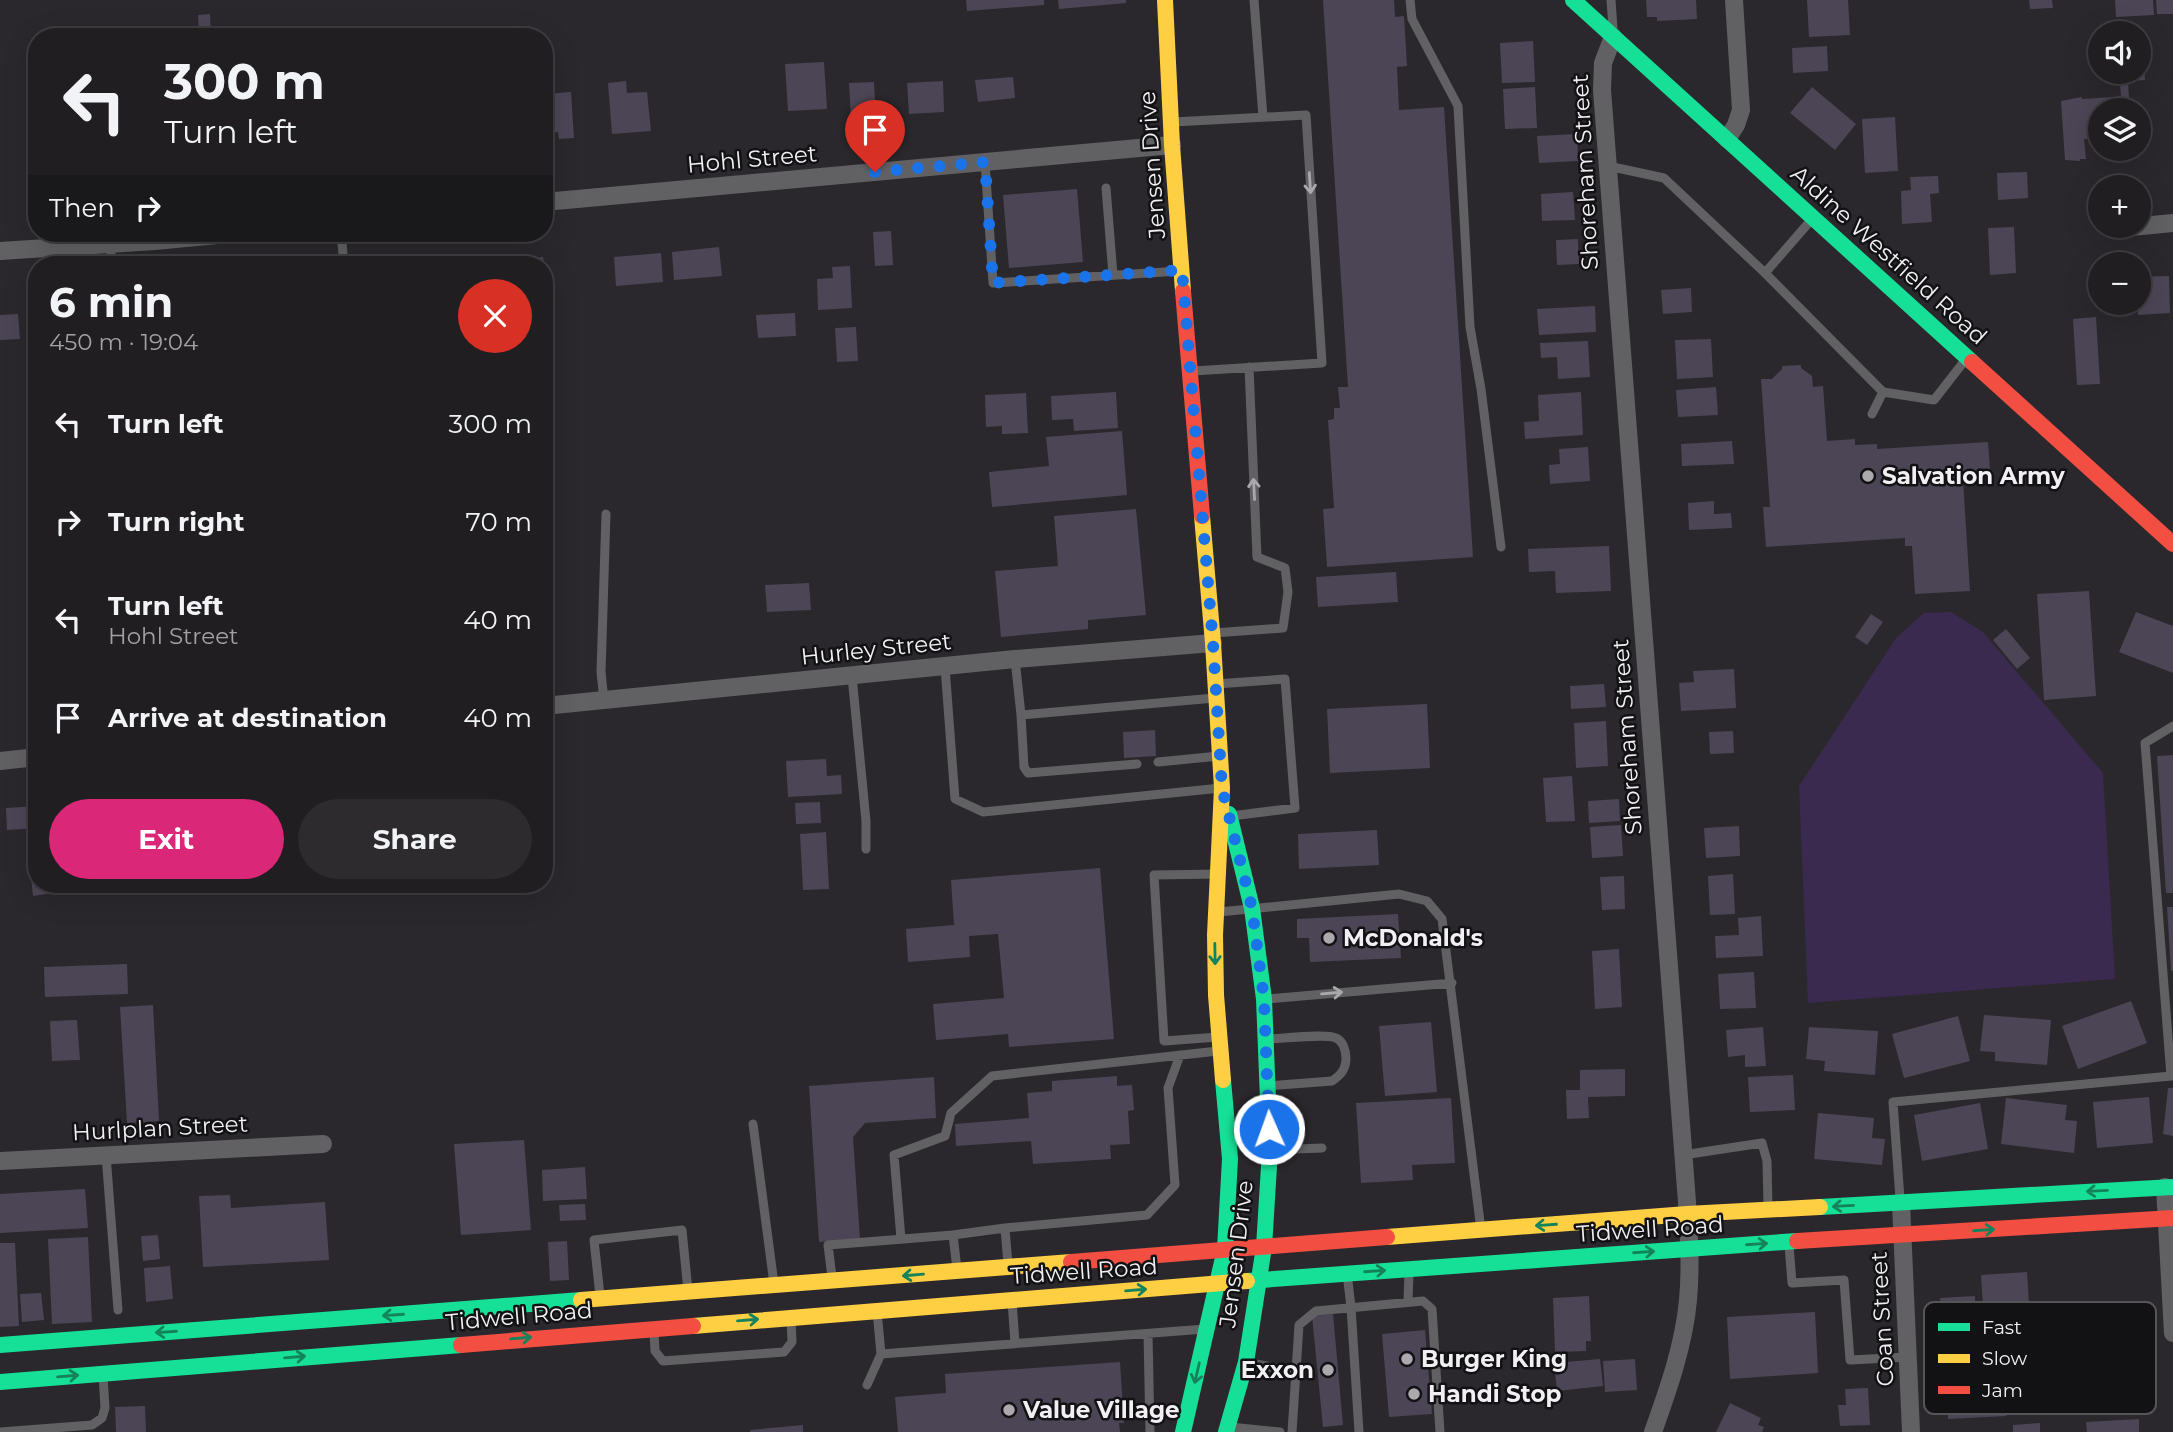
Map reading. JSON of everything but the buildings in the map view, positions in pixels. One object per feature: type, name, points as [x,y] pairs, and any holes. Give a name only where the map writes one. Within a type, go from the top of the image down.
[{"type":"main road","name":"Jensen Drive","points":[[1165,0],[1172,145],[1213,638],[1222,788],[1215,935],[1216,995],[1230,1159],[1225,1249],[1183,1432]]},
{"type":"main road","name":"Aldine Westfield Road","points":[[1573,0],[2173,544]]},
{"type":"main road","name":"Jensen Drive","points":[[1222,788],[1252,908],[1264,999],[1270,1150],[1264,1247],[1246,1362],[1227,1430]]},
{"type":"main road","name":"Tidwell Road","points":[[0,1382],[103,1373],[202,1347],[431,1329],[600,1299],[652,1312],[688,1292],[832,1281],[858,1295],[877,1310],[1010,1283],[1225,1249],[1688,1214],[2169,1187]]},
{"type":"main road","name":"Tidwell Road","points":[[0,1345],[202,1347],[652,1312],[790,1317],[858,1295],[957,1271],[1010,1283],[1218,1283],[1689,1248],[2170,1218]]},
{"type":"street","points":[[1727,139],[1737,125],[1741,110],[1734,0]]},
{"type":"street","name":"Shoreham Street","points":[[1613,37],[1603,63],[1602,90],[1689,1248],[1688,1302],[1684,1331],[1653,1432]]},
{"type":"street","name":"Hohl Street","points":[[553,201],[1172,145]]},
{"type":"street","points":[[2151,225],[2173,223]]},
{"type":"street","points":[[0,251],[133,242]]},
{"type":"street","name":"Hurley Street","points":[[553,705],[1213,638]]},
{"type":"street","points":[[0,761],[28,758]]},
{"type":"street","name":"Hurlplan Street","points":[[0,1161],[323,1144]]},
{"type":"street","points":[[2169,1187],[2173,1333]]},
{"type":"street","name":"Coan Street","points":[[1901,1203],[1911,1432]]},
{"type":"lane","points":[[1254,0],[1263,117]]},
{"type":"lane","points":[[1410,0],[1412,19],[1458,106],[1470,327],[1481,389],[1501,547]]},
{"type":"lane","points":[[1611,0],[1613,37]]},
{"type":"lane","points":[[1171,122],[1306,115],[1322,363],[1189,372]]},
{"type":"lane","points":[[985,162],[993,283],[1182,270]]},
{"type":"lane","points":[[1608,166],[1664,178],[1765,273],[1883,392],[1934,400],[1968,358]]},
{"type":"lane","points":[[1107,188],[1113,275]]},
{"type":"lane","points":[[1765,273],[1814,218]]},
{"type":"lane","points":[[110,244],[111,256]]},
{"type":"lane","points":[[1213,638],[1283,628],[1288,592],[1285,568],[1257,557],[1250,368]]},
{"type":"lane","points":[[1872,414],[1883,392]]},
{"type":"lane","points":[[604,701],[601,672],[606,514]]},
{"type":"lane","points":[[1015,659],[1024,767],[1028,773],[1137,764]]},
{"type":"lane","points":[[945,667],[955,799],[983,812],[1222,788]]},
{"type":"lane","points":[[852,676],[866,821],[866,849]]},
{"type":"lane","points":[[1021,715],[1216,691],[1285,679],[1295,808],[1230,816]]},
{"type":"lane","points":[[1901,1203],[1893,1102],[2172,1076],[2145,743],[2173,726]]},
{"type":"lane","points":[[1158,762],[1220,756]]},
{"type":"lane","points":[[1219,874],[1154,875],[1164,1041],[1220,1044]]},
{"type":"lane","points":[[1217,912],[1399,894],[1427,901],[1442,919],[1482,1230]]},
{"type":"lane","points":[[1264,999],[1452,983]]},
{"type":"lane","points":[[1266,1039],[1336,1038],[1343,1044],[1346,1055],[1341,1076],[1332,1081],[1268,1086]]},
{"type":"lane","points":[[901,1239],[894,1154],[945,1136],[951,1113],[992,1076],[1180,1055],[1220,1044]]},
{"type":"lane","points":[[832,1281],[828,1245],[1147,1215],[1175,1185],[1168,1088],[1180,1055]]},
{"type":"lane","points":[[753,1124],[774,1286]]},
{"type":"lane","points":[[1683,1155],[1762,1143],[1767,1161],[1768,1210]]},
{"type":"lane","points":[[1270,1150],[1322,1147]]},
{"type":"lane","points":[[106,1156],[118,1310]]},
{"type":"lane","points":[[1005,1228],[1015,1343]]},
{"type":"lane","points":[[600,1299],[594,1240],[682,1230],[688,1292]]},
{"type":"lane","points":[[953,1235],[957,1271]]},
{"type":"lane","points":[[1789,1242],[1792,1283],[1844,1280],[1850,1360],[1909,1357]]},
{"type":"lane","points":[[1408,1302],[1409,1269]]},
{"type":"lane","points":[[1347,1273],[1352,1307],[1359,1432]]},
{"type":"lane","points":[[1292,1432],[1299,1325],[1317,1311],[1423,1301],[1432,1309],[1440,1432]]},
{"type":"lane","points":[[867,1385],[881,1354],[877,1310]]},
{"type":"lane","points":[[652,1312],[655,1351],[663,1361],[784,1352],[792,1342],[790,1317]]},
{"type":"lane","points":[[881,1354],[1207,1329]]},
{"type":"lane","points":[[1148,1334],[1150,1432]]},
{"type":"lane","points":[[1246,1362],[1296,1372]]},
{"type":"lane","points":[[0,1432],[92,1425],[102,1418],[105,1408],[103,1373]]},
{"type":"lane","points":[[1227,1430],[1280,1432]]},
{"type":"shaded area","points":[[1951,612],[1983,632],[2103,773],[2115,979],[1808,1003],[1799,786],[1896,638],[1924,613]]},
{"type":"traffic: fast","points":[[1573,0],[1972,362]]},
{"type":"traffic: fast","points":[[1226,1432],[1246,1362],[1264,1247],[1270,1150],[1264,999],[1252,908],[1229,814]]},
{"type":"traffic: fast","points":[[1183,1432],[1225,1249],[1230,1159],[1223,1080]]},
{"type":"traffic: fast","points":[[1820,1207],[2173,1187]]},
{"type":"traffic: fast","points":[[1247,1281],[1797,1241]]},
{"type":"traffic: fast","points":[[0,1345],[581,1300]]},
{"type":"traffic: fast","points":[[0,1382],[461,1345]]},
{"type":"traffic: slow","points":[[1165,0],[1183,291]]},
{"type":"traffic: slow","points":[[1202,516],[1222,788],[1215,935],[1216,995],[1223,1080]]},
{"type":"traffic: slow","points":[[1387,1237],[1687,1214],[1820,1207]]},
{"type":"traffic: slow","points":[[581,1300],[1071,1262]]},
{"type":"traffic: slow","points":[[693,1326],[1247,1281]]},
{"type":"traffic: jam","points":[[1183,291],[1202,516]]},
{"type":"traffic: jam","points":[[1972,362],[2173,544]]},
{"type":"traffic: jam","points":[[1797,1241],[2173,1218]]},
{"type":"traffic: jam","points":[[1071,1262],[1387,1237]]},
{"type":"traffic: jam","points":[[461,1345],[693,1326]]},
{"type":"place","name":"Salvation Army","points":[[1868,476]]},
{"type":"place","name":"McDonald's","points":[[1329,938]]},
{"type":"place","name":"Burger King","points":[[1407,1359]]},
{"type":"place","name":"Exxon","points":[[1328,1370]]},
{"type":"place","name":"Handi Stop","points":[[1414,1394]]},
{"type":"place","name":"Value Village","points":[[1009,1410]]},
{"type":"route","points":[[875,172],[985,162],[993,283],[1182,270],[1213,643],[1222,788],[1252,908],[1264,999],[1269,1129]]}]
